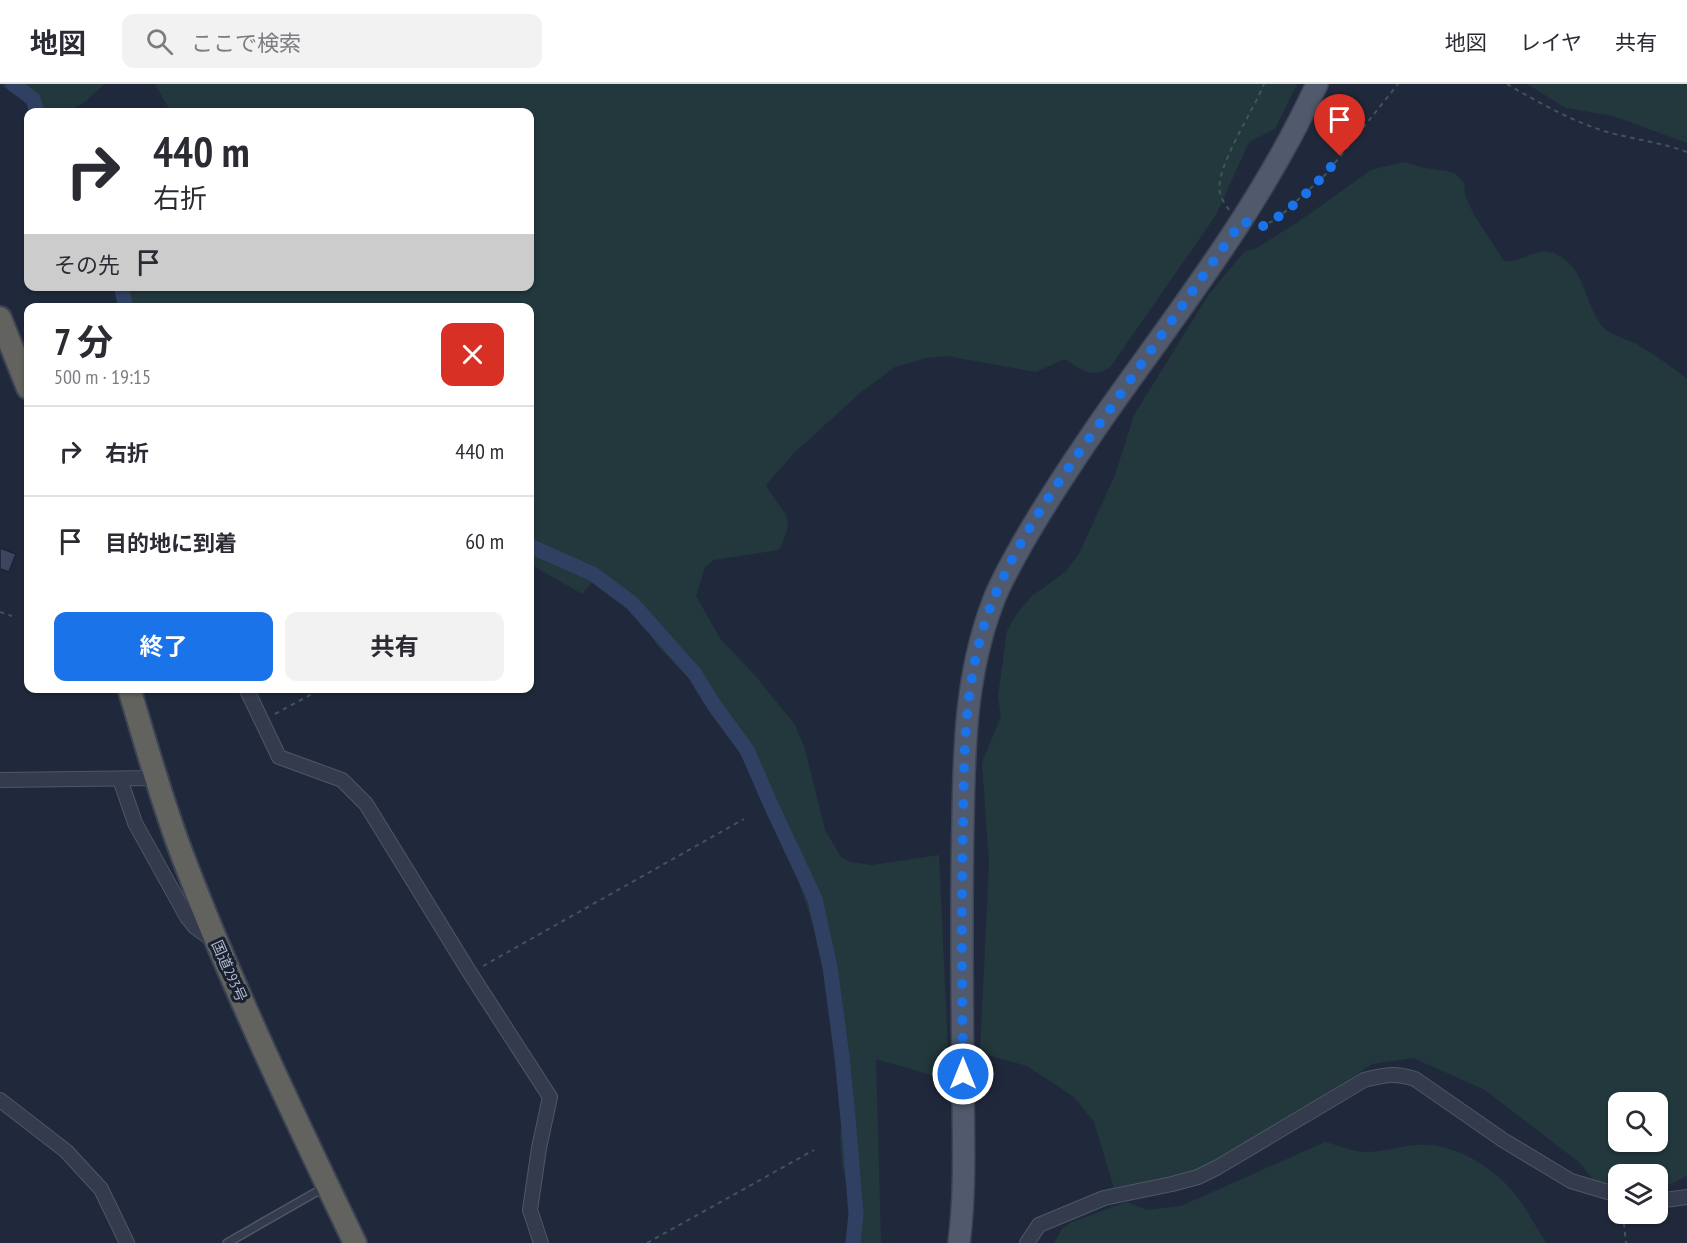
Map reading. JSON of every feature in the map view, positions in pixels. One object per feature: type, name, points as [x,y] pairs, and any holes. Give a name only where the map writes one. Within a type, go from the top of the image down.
[{"type":"highway","points":[[0,318],[24,378]]},
{"type":"highway","name":"国道293号","points":[[130,693],[182,855],[216,942],[355,1243]]},
{"type":"main road","points":[[959,1243],[963,1188],[961,892],[964,736],[981,640],[993,600],[1040,511],[1242,221],[1303,116],[1317,84]]},
{"type":"street","points":[[248,693],[279,757],[342,780],[366,804],[470,973],[550,1097],[539,1148],[530,1209],[541,1243]]},
{"type":"street","points":[[0,780],[156,778]]},
{"type":"street","points":[[120,779],[135,823],[187,917],[195,927],[216,942]]},
{"type":"street","points":[[1027,1243],[1039,1225],[1104,1198],[1198,1177],[1364,1080],[1386,1074],[1400,1074],[1415,1079],[1503,1140],[1571,1181],[1608,1192]]},
{"type":"street","points":[[0,1100],[66,1151],[101,1188],[127,1243]]},
{"type":"street","points":[[1668,1200],[1687,1197]]},
{"type":"lane","points":[[227,1243],[327,1186]]},
{"type":"path","points":[[1264,84],[1230,152],[1219,180],[1220,195],[1228,210],[1242,221],[1261,227],[1276,220],[1326,174],[1398,84]]},
{"type":"path","points":[[1507,84],[1547,107],[1599,130],[1687,152]]},
{"type":"path","points":[[0,612],[12,616]]},
{"type":"path","points":[[261,722],[313,693]]},
{"type":"path","points":[[470,973],[744,819]]},
{"type":"path","points":[[647,1243],[814,1150]]},
{"type":"path","points":[[1624,1224],[1626,1243]]},
{"type":"green space","points":[[0,84],[104,84],[86,101],[75,108],[34,108]]},
{"type":"green space","points":[[155,84],[1297,84],[1275,129],[1249,142],[1216,215],[1111,366],[1098,373],[1093,373],[1082,370],[1064,359],[1036,372],[947,356],[926,358],[895,367],[860,393],[793,454],[766,485],[783,510],[788,522],[779,550],[714,560],[705,567],[696,596],[721,640],[753,673],[795,725],[804,746],[825,830],[841,857],[850,862],[872,865],[939,855],[949,1070],[942,1075],[931,1075],[876,1059],[881,1243],[847,1243],[852,1204],[842,1165],[840,1135],[849,1059],[847,1046],[830,1004],[813,925],[774,799],[735,746],[714,695],[679,668],[657,645],[639,616],[606,586],[592,582],[582,594],[534,566],[534,303],[128,303],[124,291],[534,291],[534,108],[169,108]]},
{"type":"green space","points":[[1527,84],[1687,84],[1687,143],[1613,116],[1566,108]]},
{"type":"green space","points":[[1403,162],[1456,174],[1464,183],[1465,195],[1474,215],[1504,261],[1518,260],[1542,251],[1556,254],[1566,260],[1573,267],[1594,313],[1606,330],[1644,349],[1687,379],[1687,1176],[1673,1183],[1668,1184],[1668,1164],[1608,1164],[1608,1183],[1594,1181],[1580,1163],[1485,1090],[1413,1058],[1372,1064],[1244,1147],[1190,1175],[1114,1188],[1094,1122],[1074,1097],[1027,1066],[980,1053],[989,864],[982,762],[1001,717],[998,696],[1007,631],[1018,612],[1032,596],[1065,572],[1079,554],[1115,475],[1134,415],[1209,294],[1245,251],[1255,249],[1301,220],[1371,170]]},
{"type":"green space","points":[[1325,1142],[1361,1152],[1430,1145],[1466,1156],[1488,1169],[1513,1191],[1546,1243],[1054,1243],[1062,1229],[1070,1223],[1126,1202],[1147,1210],[1181,1206]]},
{"type":"building","points":[[0,548],[16,554],[9,572],[0,569]]},
{"type":"waterway","points":[[13,84],[33,99],[36,108]]},
{"type":"waterway","points":[[122,291],[125,303]]},
{"type":"waterway","points":[[534,548],[593,574],[632,603],[695,674],[714,705],[747,750],[815,899],[830,967],[849,1129],[856,1214],[853,1243]]},
{"type":"route","points":[[963,1074],[961,892],[964,736],[981,640],[993,600],[1040,511],[1242,221],[1261,227],[1276,220],[1326,174],[1340,156]]}]
